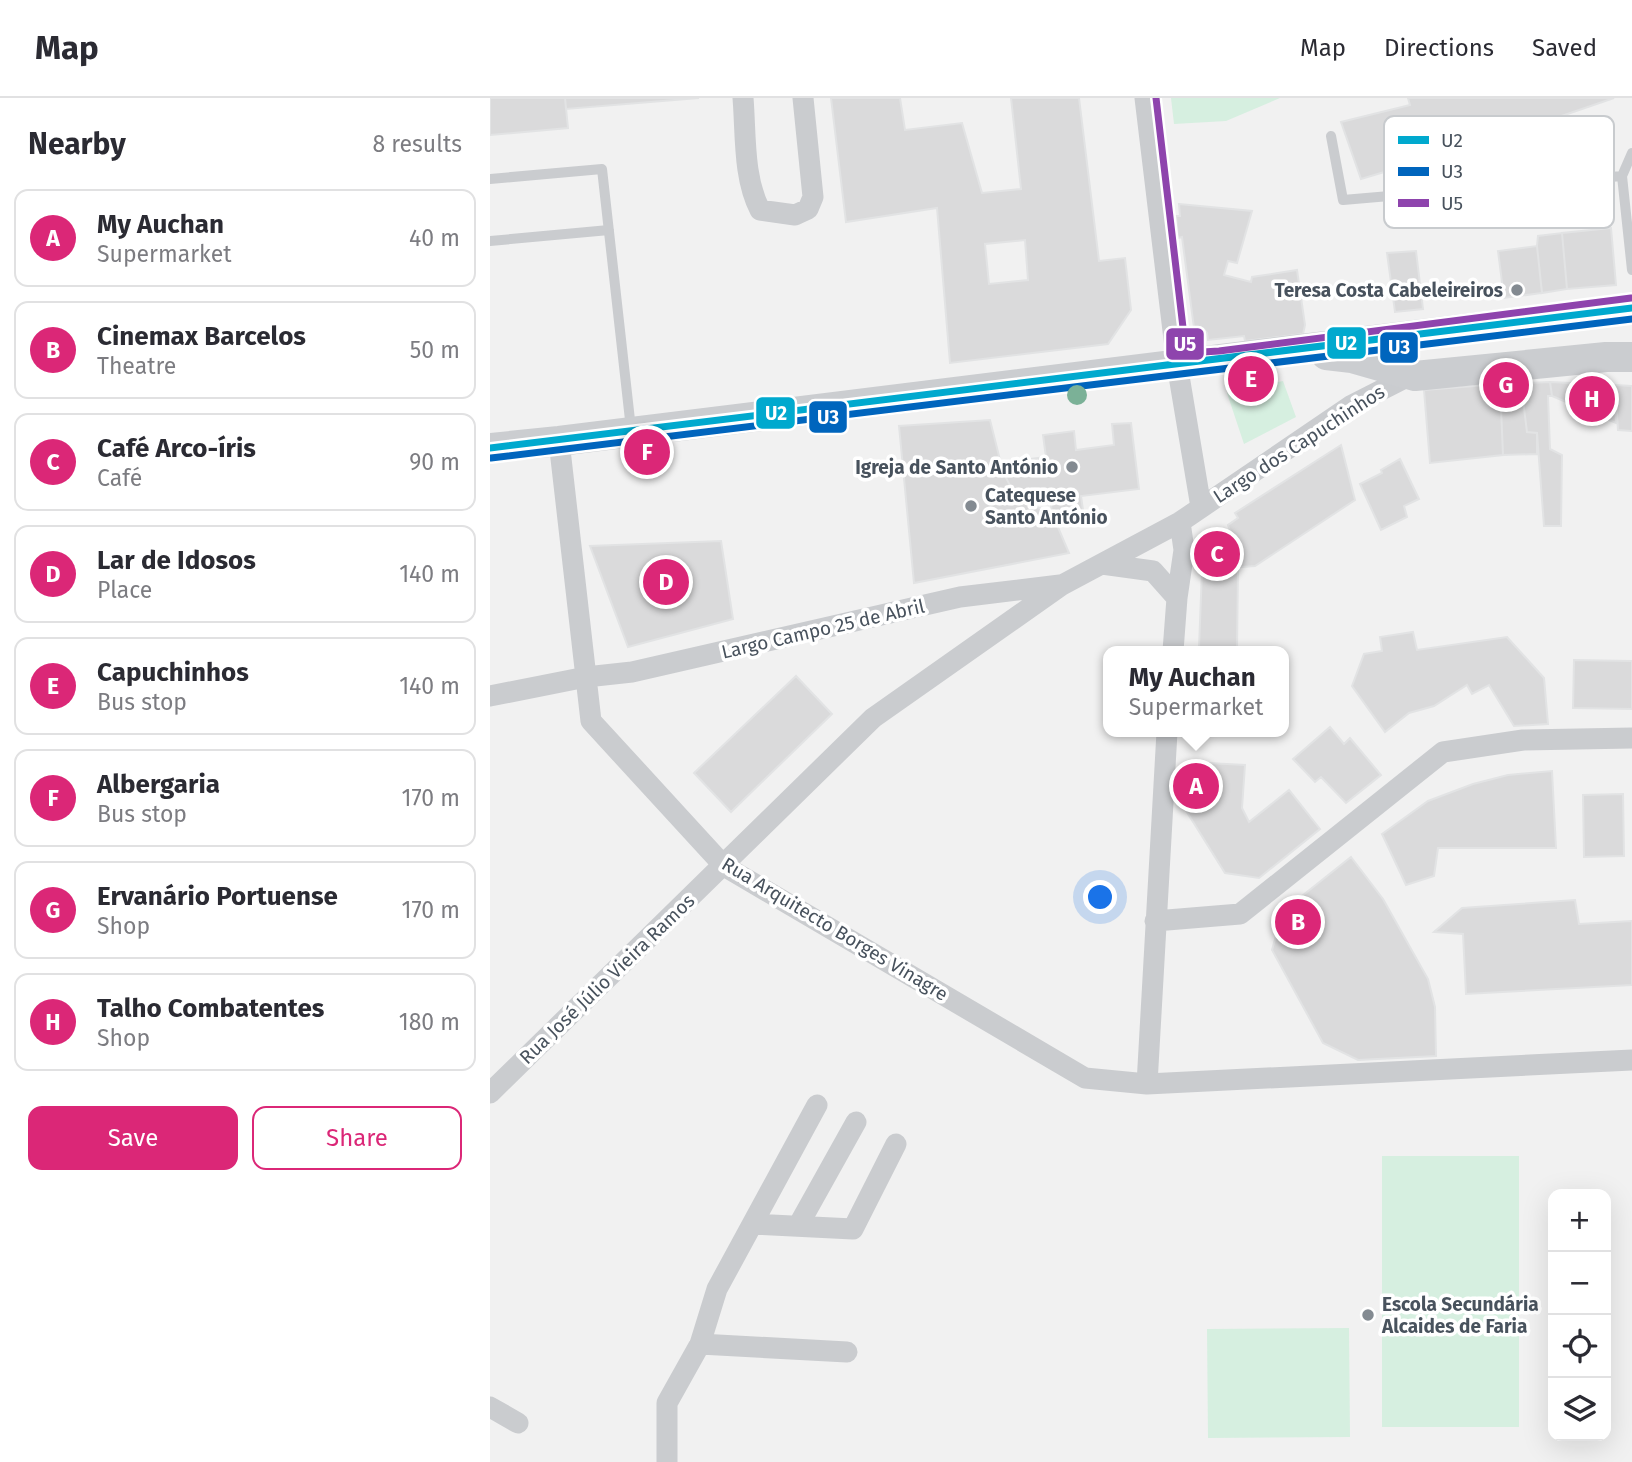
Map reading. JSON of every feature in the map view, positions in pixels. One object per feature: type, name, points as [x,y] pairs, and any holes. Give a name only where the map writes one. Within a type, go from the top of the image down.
[{"type":"street","points":[[743,98],[749,175],[755,200],[760,210],[795,215],[808,209],[813,197],[803,98]]},
{"type":"street","name":"Largo dos Capuchinhos","points":[[1144,98],[1177,364],[1201,507],[1352,405],[1403,379],[1415,376]]},
{"type":"street","points":[[490,448],[1632,308]]},
{"type":"street","points":[[1602,312],[1599,337],[1619,357]]},
{"type":"street","points":[[1287,351],[1352,358],[1415,376],[1619,357]]},
{"type":"street","name":"Rua Arquitecto Borges Vinagre","points":[[559,441],[591,721],[724,866],[1085,1078],[1147,1084],[1632,1060]]},
{"type":"street","name":"Largo Campo 25 de Abril","points":[[724,866],[873,718],[1062,584],[1180,522],[1201,507]]},
{"type":"street","points":[[1173,646],[1184,550],[1180,522]]},
{"type":"street","points":[[1102,564],[1153,571],[1177,598]]},
{"type":"street","name":"Largo Campo 25 de Abril","points":[[490,696],[586,677],[632,672],[960,597],[1062,584]]},
{"type":"street","points":[[1147,1084],[1167,737]]},
{"type":"street","points":[[1155,920],[1240,914],[1443,752],[1523,740],[1632,738]]},
{"type":"street","name":"Rua José Júlio Vieira Ramos","points":[[490,1093],[724,866]]},
{"type":"street","points":[[667,1462],[667,1403],[700,1344],[717,1289],[817,1105]]},
{"type":"street","points":[[798,1226],[856,1122]]},
{"type":"street","points":[[752,1224],[853,1229],[896,1144]]},
{"type":"street","points":[[700,1344],[847,1352]]},
{"type":"street","points":[[490,1407],[518,1423]]},
{"type":"lane","points":[[1331,136],[1343,200],[1384,196]]},
{"type":"lane","points":[[1632,153],[1622,176],[1632,270]]},
{"type":"lane","points":[[490,179],[601,169],[631,432]]},
{"type":"lane","points":[[1614,177],[1622,176]]},
{"type":"lane","points":[[490,241],[608,230]]},
{"type":"green space","points":[[1171,98],[1280,98],[1226,121],[1174,124]]},
{"type":"green space","points":[[1283,381],[1296,417],[1244,444],[1227,393]]},
{"type":"green space","points":[[1382,1156],[1519,1156],[1519,1427],[1382,1427]]},
{"type":"green space","points":[[1349,1328],[1350,1437],[1208,1438],[1207,1329]]},
{"type":"building","points":[[490,98],[565,98],[568,128],[490,135]]},
{"type":"building","points":[[565,98],[699,98],[566,109]]},
{"type":"building","points":[[831,98],[900,98],[905,130],[962,123],[982,193],[1021,189],[1011,98],[1079,98],[1099,261],[1125,258],[1131,310],[1108,344],[950,363],[937,208],[846,222]],"holes":[[[1025,240],[1028,280],[989,284],[985,244]]]},
{"type":"building","points":[[1408,98],[1614,98],[1562,116],[1384,116],[1384,172],[1361,179],[1341,122],[1410,105]]},
{"type":"building","points":[[1179,204],[1252,211],[1237,263],[1228,261],[1224,275],[1251,282],[1252,277],[1297,270],[1305,325],[1303,334],[1245,341],[1244,336],[1208,340],[1203,328],[1194,328],[1182,237],[1178,238],[1176,216],[1180,216]]},
{"type":"building","points":[[1611,228],[1616,285],[1567,289],[1562,233]]},
{"type":"building","points":[[1562,233],[1567,289],[1542,293],[1538,236]]},
{"type":"building","points":[[1537,246],[1542,293],[1504,298],[1498,251]]},
{"type":"building","points":[[1416,251],[1423,309],[1395,312],[1387,253]]},
{"type":"building","points":[[1550,382],[1615,385],[1616,423],[1552,396]]},
{"type":"building","points":[[1550,382],[1550,449],[1562,455],[1561,526],[1544,526],[1537,433],[1527,432],[1523,400],[1526,383]]},
{"type":"building","points":[[1526,383],[1523,400],[1527,432],[1537,433],[1537,454],[1503,455],[1500,384]]},
{"type":"building","points":[[1500,384],[1503,455],[1430,463],[1424,390]]},
{"type":"building","points":[[1615,385],[1632,386],[1632,431],[1618,430]]},
{"type":"building","name":"Catequese Santo António","points":[[990,420],[1003,472],[1017,499],[1052,513],[1069,553],[914,583],[899,426]]},
{"type":"building","name":"Igreja de Santo António","points":[[1131,423],[1139,489],[1081,496],[1083,510],[1052,513],[1050,496],[1017,499],[1003,472],[1013,461],[1046,457],[1043,435],[1074,431],[1076,450],[1114,445],[1112,424]]},
{"type":"building","points":[[1341,445],[1355,500],[1255,566],[1202,570],[1203,562],[1221,543],[1220,538],[1230,531],[1228,525],[1238,518],[1235,513]]},
{"type":"building","points":[[1400,459],[1419,499],[1404,506],[1407,517],[1381,530],[1360,484],[1382,473],[1381,470]]},
{"type":"building","points":[[721,541],[733,619],[628,647],[590,546]]},
{"type":"building","points":[[1238,568],[1237,646],[1199,646],[1202,570]]},
{"type":"building","points":[[1413,632],[1417,650],[1507,637],[1544,678],[1548,724],[1514,726],[1489,685],[1472,694],[1467,685],[1434,706],[1409,713],[1385,732],[1352,686],[1364,654],[1382,651],[1380,637]]},
{"type":"building","points":[[1574,660],[1632,661],[1632,709],[1573,708]]},
{"type":"building","points":[[796,676],[832,714],[731,812],[694,773]]},
{"type":"building","points":[[1330,727],[1344,744],[1350,738],[1381,775],[1346,803],[1321,777],[1315,782],[1293,759]]},
{"type":"building","points":[[1190,762],[1245,765],[1242,808],[1249,822],[1289,790],[1320,829],[1259,878],[1225,873],[1185,809]]},
{"type":"building","points":[[1552,771],[1556,848],[1438,848],[1434,876],[1406,885],[1382,834],[1428,801],[1473,784],[1508,775]]},
{"type":"building","points":[[1623,794],[1624,856],[1584,857],[1583,795]]},
{"type":"building","points":[[1351,857],[1383,899],[1428,979],[1435,1007],[1436,1056],[1358,1060],[1323,1043],[1272,950],[1283,911]]},
{"type":"building","points":[[1575,900],[1579,924],[1632,921],[1632,985],[1466,994],[1463,934],[1434,932],[1462,908]]},
{"type":"transit line","name":"U5","points":[[1156,98],[1186,353],[1631,298]]},
{"type":"transit line","name":"U2","points":[[490,448],[1632,308]]},
{"type":"transit line","name":"U3","points":[[491,458],[1632,319]]},
{"type":"place","name":"Teresa Costa Cabeleireiros","points":[[1517,290]]},
{"type":"place","name":"Capuchinhos","points":[[1251,379]]},
{"type":"place","name":"Ervanário Portuense","points":[[1506,385]]},
{"type":"place","name":"Talho Combatentes","points":[[1592,399]]},
{"type":"place","name":"Albergaria","points":[[647,452]]},
{"type":"place","name":"Igreja de Santo António","points":[[1072,467]]},
{"type":"place","name":"Catequese Santo António","points":[[971,506]]},
{"type":"place","name":"Café Arco-íris","points":[[1217,554]]},
{"type":"place","name":"Lar de Idosos","points":[[666,582]]},
{"type":"place","name":"My Auchan","points":[[1196,786]]},
{"type":"place","name":"Cinemax Barcelos","points":[[1298,922]]},
{"type":"place","name":"Escola Secundária Alcaides de Faria","points":[[1368,1315]]}]
